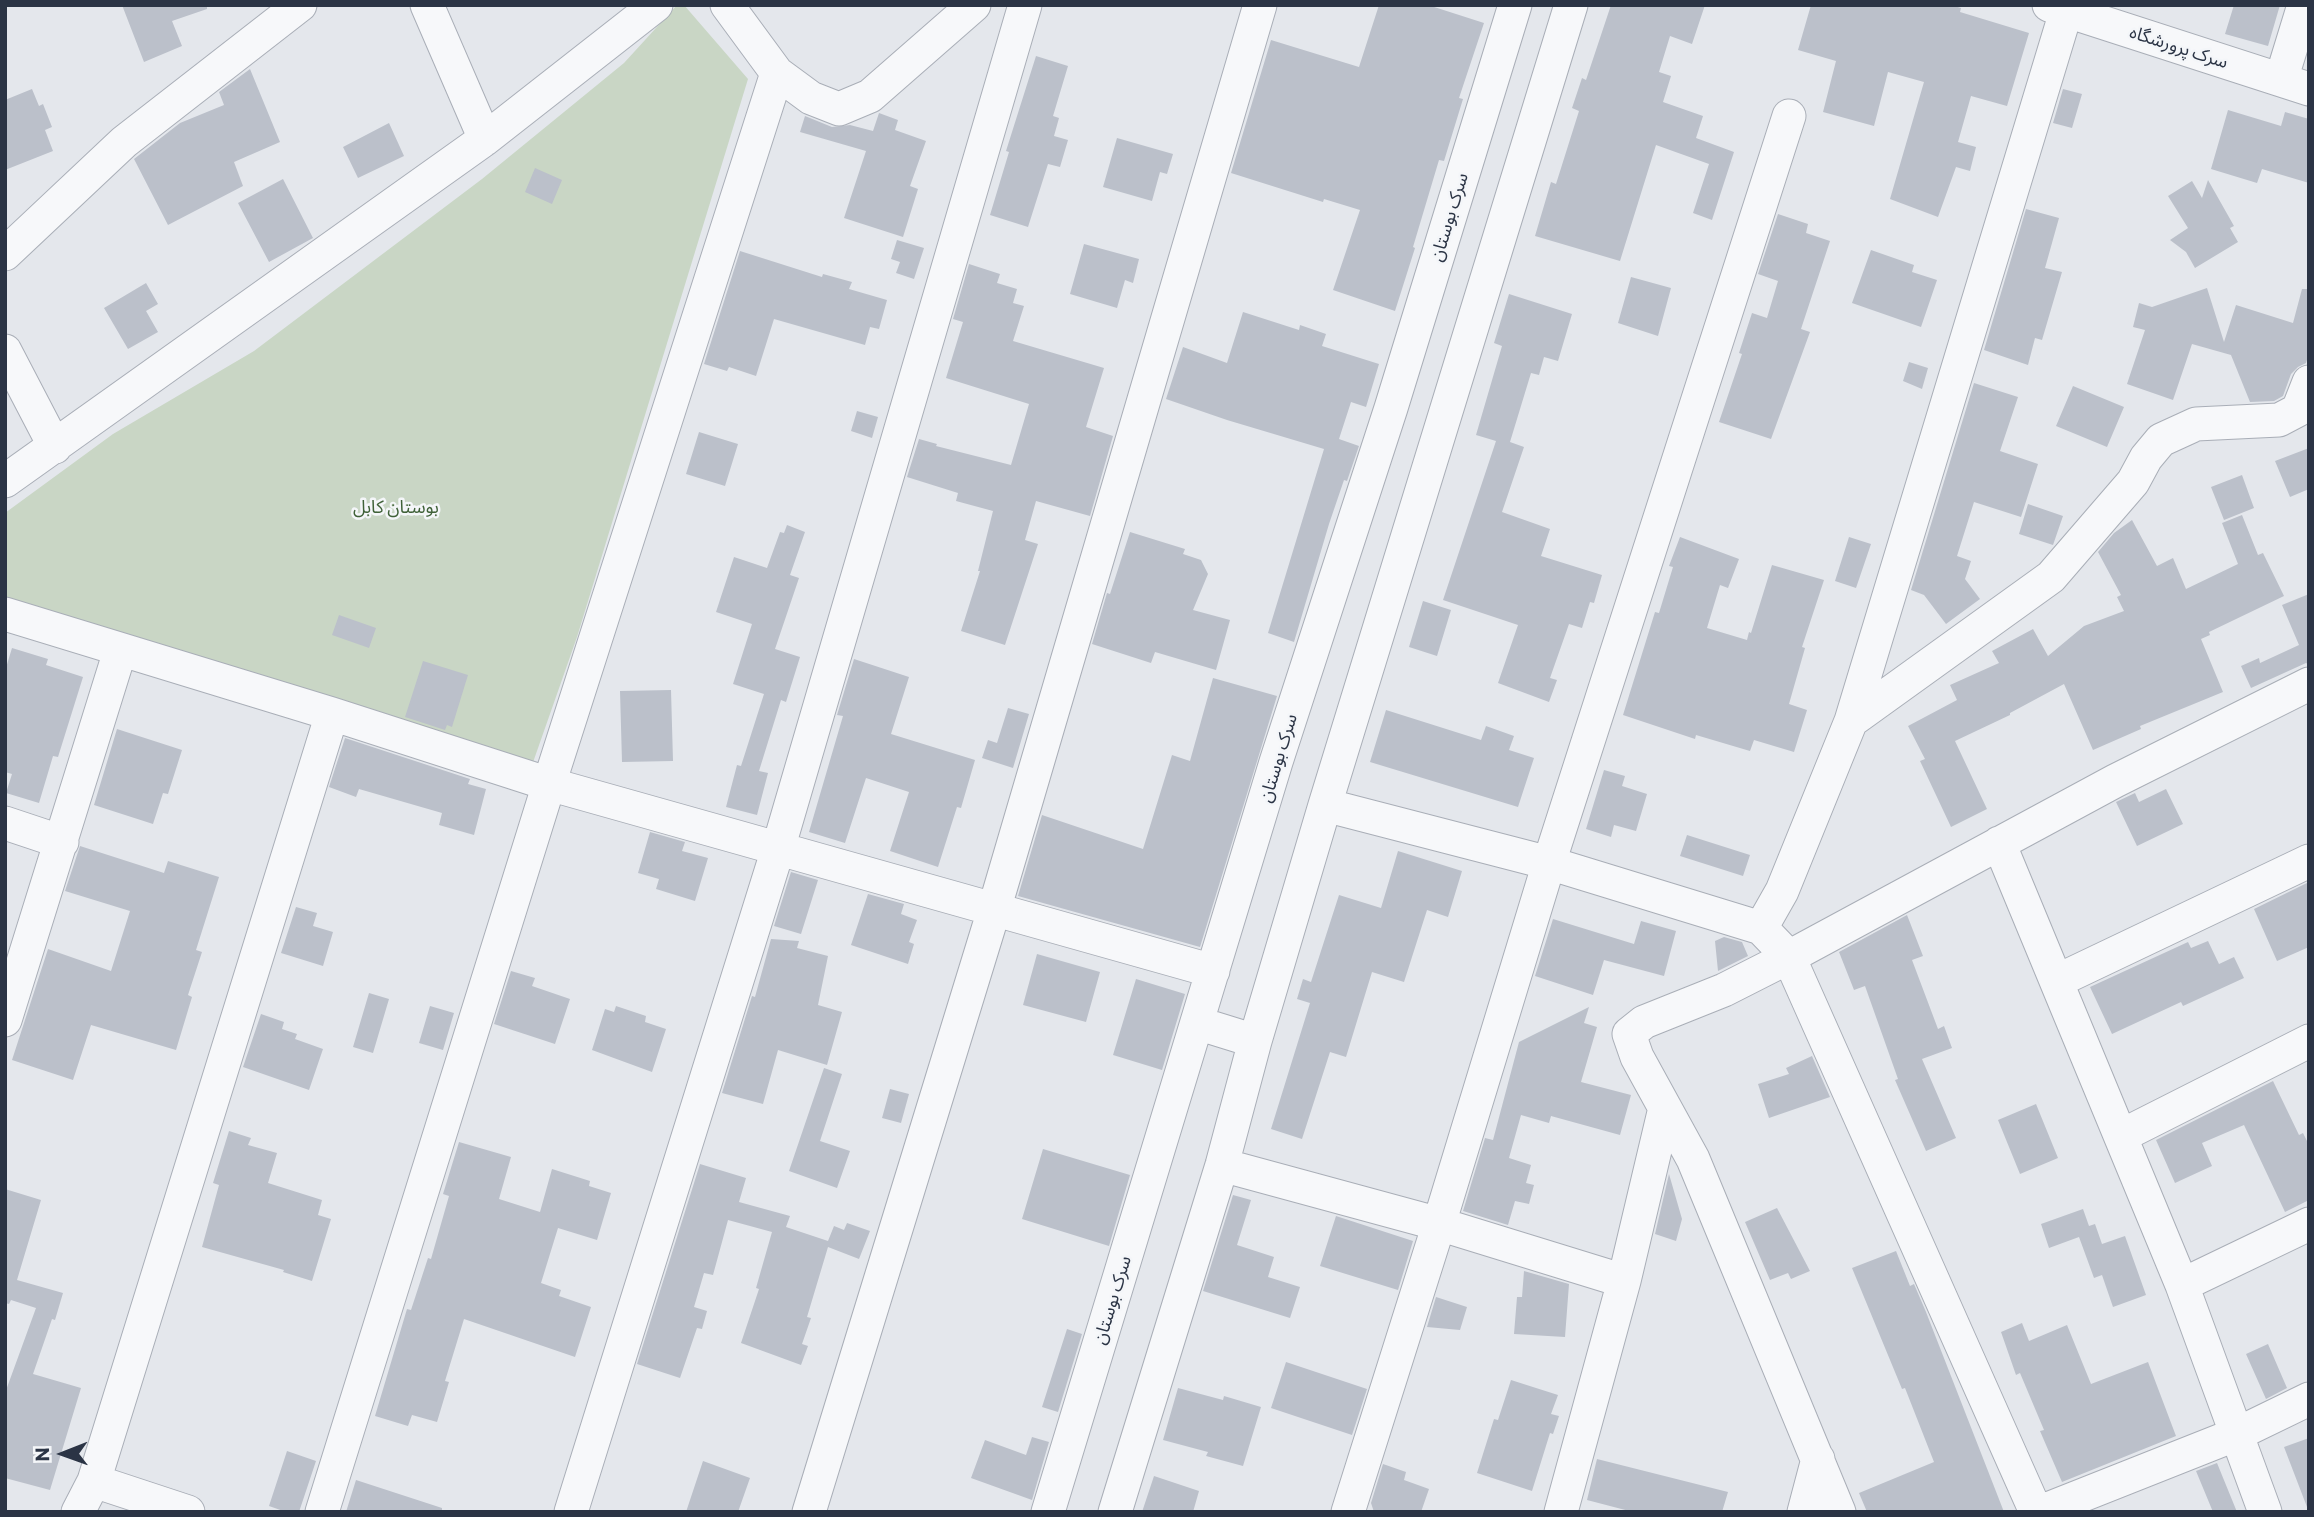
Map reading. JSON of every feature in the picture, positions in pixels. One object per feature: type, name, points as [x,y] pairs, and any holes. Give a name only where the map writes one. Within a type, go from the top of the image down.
[{"type":"street","points":[[5,254],[124,142],[300,5]]},
{"type":"street","points":[[427,5],[485,139]]},
{"type":"street","points":[[5,481],[485,139],[656,5]]},
{"type":"street","points":[[726,5],[777,73],[811,98],[839,109],[870,96],[974,5]]},
{"type":"street","points":[[572,1512],[778,849],[1025,5]]},
{"type":"street","points":[[809,1512],[994,910],[1260,5]]},
{"type":"street","name":"سرک بوستان","points":[[1048,1512],[1276,762],[1391,408],[1515,5]]},
{"type":"street","points":[[1115,1512],[1222,1165],[1255,1041],[1325,805],[1571,5]]},
{"type":"street","points":[[2295,85],[2304,5]]},
{"type":"street","points":[[1761,928],[1782,891],[1851,721],[2061,7]]},
{"type":"street","name":"سرک پرورشگاه","points":[[2061,7],[2295,85]]},
{"type":"street","points":[[322,1512],[549,785],[777,73]]},
{"type":"street","points":[[1348,1512],[1549,863],[1790,116]]},
{"type":"street","points":[[5,351],[55,447]]},
{"type":"street","points":[[1851,721],[2051,578],[2133,482],[2146,458],[2161,440],[2196,424],[2279,420],[2298,410],[2309,383]]},
{"type":"street","points":[[5,614],[332,714],[549,785],[1213,971]]},
{"type":"street","points":[[5,1020],[13,969],[62,842],[120,651]]},
{"type":"street","points":[[1839,1512],[1693,1160],[1637,1057],[1629,1034],[1644,1022],[1724,990],[1789,957],[2115,781],[2309,684]]},
{"type":"street","points":[[78,1512],[93,1481],[332,714]]},
{"type":"street","points":[[1325,805],[1549,863],[1761,928],[1789,957],[2038,1512],[2237,1434],[2309,1399]]},
{"type":"street","points":[[5,824],[62,842]]},
{"type":"street","points":[[1999,843],[2182,1285],[2264,1512]]},
{"type":"street","points":[[2057,981],[2309,860]]},
{"type":"street","points":[[1197,1023],[1255,1041]]},
{"type":"street","points":[[2121,1136],[2309,1041]]},
{"type":"street","points":[[1561,1512],[1624,1281],[1665,1108]]},
{"type":"street","points":[[1222,1165],[1439,1224],[1624,1281]]},
{"type":"street","points":[[2182,1285],[2309,1224]]},
{"type":"street","points":[[1804,1512],[1818,1459]]},
{"type":"street","points":[[93,1481],[188,1512]]},
{"type":"green space","name":"بوستان کابل","points":[[677,5],[684,5],[748,79],[577,637],[531,768],[5,608],[5,513],[113,434],[254,351],[482,179],[624,63]]},
{"type":"building","points":[[122,5],[207,5],[207,9],[172,21],[182,46],[144,62]]},
{"type":"building","points":[[1379,5],[1428,5],[1484,23],[1459,98],[1463,99],[1444,161],[1439,160],[1395,311],[1333,290],[1360,210],[1324,199],[1323,202],[1231,173],[1271,40],[1359,67]]},
{"type":"building","points":[[1611,5],[1705,5],[1692,44],[1670,36],[1659,72],[1671,76],[1663,102],[1703,116],[1696,138],[1734,152],[1712,220],[1693,213],[1709,164],[1656,145],[1620,261],[1535,236],[1551,182],[1556,184],[1579,111],[1572,108],[1582,78],[1586,80]]},
{"type":"building","points":[[1811,5],[1951,5],[1961,8],[1960,12],[2029,33],[2007,106],[1971,96],[1958,142],[1976,147],[1970,171],[1956,167],[1938,217],[1890,199],[1924,82],[1888,72],[1874,126],[1823,112],[1836,61],[1798,50]]},
{"type":"building","points":[[2234,5],[2280,5],[2268,46],[2225,34]]},
{"type":"building","points":[[1036,56],[1068,66],[1053,116],[1059,118],[1054,136],[1068,140],[1060,167],[1048,164],[1028,227],[990,215],[1009,152],[1006,151]]},
{"type":"building","points":[[250,69],[280,142],[234,162],[243,186],[168,225],[134,159],[180,123],[224,105],[219,92]]},
{"type":"building","points":[[32,89],[39,106],[43,104],[52,127],[45,130],[53,151],[5,170],[5,100]]},
{"type":"building","points":[[2063,89],[2082,94],[2072,128],[2053,123]]},
{"type":"building","points":[[2228,110],[2281,126],[2285,112],[2309,119],[2309,183],[2262,169],[2257,183],[2211,169]]},
{"type":"building","points":[[879,113],[898,120],[895,130],[926,141],[910,186],[918,189],[903,237],[844,218],[866,151],[800,132],[805,116],[832,127],[850,125],[873,131]]},
{"type":"building","points":[[389,123],[404,156],[358,178],[343,147]]},
{"type":"building","points":[[1117,138],[1173,154],[1167,174],[1160,172],[1152,201],[1103,187]]},
{"type":"building","points":[[535,168],[562,180],[552,204],[525,192]]},
{"type":"building","points":[[283,179],[313,238],[269,262],[238,203]]},
{"type":"building","points":[[2208,180],[2234,226],[2230,228],[2238,242],[2195,268],[2186,252],[2170,240],[2188,228],[2168,196],[2192,181],[2202,198]]},
{"type":"building","points":[[2026,209],[2059,218],[2045,268],[2062,272],[2042,340],[2035,338],[2028,365],[1984,350]]},
{"type":"building","points":[[1778,214],[1808,224],[1806,233],[1830,241],[1801,329],[1810,332],[1771,439],[1719,422],[1742,354],[1739,353],[1752,313],[1767,318],[1778,281],[1758,274]]},
{"type":"building","points":[[897,240],[924,248],[914,279],[896,273],[900,262],[891,259]]},
{"type":"building","points":[[1084,244],[1139,259],[1133,283],[1125,280],[1117,308],[1070,294]]},
{"type":"building","points":[[1871,250],[1914,265],[1912,272],[1937,280],[1921,327],[1852,303]]},
{"type":"building","points":[[740,251],[822,277],[823,274],[852,282],[849,289],[887,300],[879,329],[870,327],[865,345],[774,319],[756,376],[729,367],[727,371],[704,364]]},
{"type":"building","points":[[969,264],[1000,274],[997,283],[1017,289],[1013,303],[1024,306],[1013,341],[1104,368],[1086,427],[1113,436],[1090,516],[1036,501],[1025,540],[1038,544],[1005,645],[961,631],[980,571],[993,511],[956,501],[958,493],[907,477],[919,439],[937,444],[936,446],[1011,465],[1029,404],[946,378],[963,322],[953,319]]},
{"type":"building","points":[[1631,277],[1671,288],[1658,336],[1618,323]]},
{"type":"building","points":[[146,283],[158,304],[146,311],[158,332],[128,349],[104,308]]},
{"type":"building","points":[[2207,288],[2224,342],[2236,305],[2293,323],[2302,289],[2309,289],[2309,353],[2306,363],[2291,374],[2283,396],[2274,401],[2250,402],[2231,355],[2192,344],[2173,400],[2127,384],[2145,330],[2133,327],[2139,303],[2152,307]]},
{"type":"building","points":[[1509,294],[1572,314],[1558,361],[1544,357],[1539,375],[1531,373],[1510,442],[1524,447],[1502,512],[1550,529],[1541,556],[1602,575],[1594,603],[1590,602],[1582,628],[1569,624],[1550,678],[1557,680],[1549,702],[1498,683],[1518,625],[1443,600],[1496,441],[1476,435],[1502,346],[1494,343]]},
{"type":"building","points":[[1243,312],[1299,330],[1300,325],[1326,334],[1322,346],[1379,364],[1366,407],[1351,402],[1339,439],[1359,446],[1329,524],[1294,642],[1268,633],[1324,449],[1166,399],[1183,347],[1227,363]]},
{"type":"building","points":[[1909,362],[1928,368],[1922,389],[1903,381]]},
{"type":"building","points":[[1974,383],[2018,397],[2000,451],[2038,464],[2021,517],[1974,502],[1957,556],[1971,561],[1965,579],[1980,599],[1946,624],[1924,595],[1911,590]]},
{"type":"building","points":[[2073,386],[2124,407],[2107,447],[2056,426]]},
{"type":"building","points":[[857,411],[878,417],[872,438],[851,431]]},
{"type":"building","points":[[699,432],[738,444],[725,486],[686,474]]},
{"type":"building","points":[[2309,448],[2309,489],[2290,497],[2275,461]]},
{"type":"building","points":[[2242,475],[2254,508],[2224,520],[2211,487]]},
{"type":"building","points":[[2028,504],[2063,516],[2053,545],[2019,534]]},
{"type":"building","points":[[2242,515],[2258,555],[2263,553],[2284,596],[2209,632],[2210,635],[2201,639],[2223,692],[2140,726],[2141,729],[2093,750],[2064,684],[2010,715],[1955,741],[1987,809],[1951,827],[1920,761],[1925,759],[1908,726],[1957,700],[1950,685],[1999,663],[1992,651],[2033,629],[2048,656],[2084,626],[2124,611],[2117,597],[2121,595],[2098,552],[2114,533],[2132,520],[2157,566],[2173,558],[2186,589],[2238,564],[2222,523]]},
{"type":"building","points":[[787,525],[805,532],[790,575],[799,578],[775,649],[800,657],[786,702],[781,700],[759,771],[768,773],[757,815],[726,807],[737,765],[741,766],[764,694],[733,684],[752,624],[716,612],[734,557],[767,568],[780,532],[784,533]]},
{"type":"building","points":[[1130,532],[1185,549],[1183,554],[1201,560],[1208,574],[1193,610],[1230,620],[1216,670],[1155,652],[1151,663],[1092,644],[1107,593],[1110,594]]},
{"type":"building","points":[[1680,537],[1739,559],[1728,588],[1720,585],[1707,628],[1747,640],[1772,565],[1824,580],[1802,647],[1805,648],[1789,704],[1807,710],[1794,752],[1754,740],[1750,751],[1696,735],[1695,739],[1623,715],[1655,612],[1659,613],[1673,567],[1669,566]]},
{"type":"building","points":[[1849,537],[1871,544],[1856,588],[1835,581]]},
{"type":"building","points":[[2309,594],[2309,665],[2306,663],[2251,688],[2241,666],[2259,658],[2260,663],[2299,645],[2282,605]]},
{"type":"building","points":[[1423,601],[1451,610],[1437,656],[1409,647]]},
{"type":"building","points":[[339,615],[376,628],[369,648],[332,635]]},
{"type":"building","points":[[12,648],[48,659],[46,665],[83,677],[58,757],[53,756],[39,803],[6,793],[12,774],[5,772],[5,671]]},
{"type":"building","points":[[854,659],[909,677],[891,734],[975,760],[961,808],[957,807],[938,867],[890,851],[909,792],[866,778],[845,843],[809,832],[843,716],[837,715]]},
{"type":"building","points":[[423,661],[468,675],[452,727],[447,725],[445,730],[405,717]]},
{"type":"building","points":[[1213,678],[1277,696],[1200,947],[1018,896],[1042,815],[1143,849],[1172,755],[1190,761]]},
{"type":"building","points":[[671,690],[673,761],[622,762],[620,691]]},
{"type":"building","points":[[1008,708],[1029,714],[1013,768],[982,758],[988,740],[997,743]]},
{"type":"building","points":[[1386,710],[1481,740],[1486,726],[1514,736],[1509,750],[1534,758],[1518,807],[1370,762]]},
{"type":"building","points":[[117,729],[182,750],[168,794],[163,793],[153,824],[94,805]]},
{"type":"building","points":[[345,738],[470,779],[468,784],[486,789],[474,835],[439,825],[442,813],[359,789],[356,797],[329,787]]},
{"type":"building","points":[[1604,770],[1625,776],[1622,786],[1647,794],[1636,831],[1614,825],[1611,837],[1586,829]]},
{"type":"building","points":[[2166,789],[2183,824],[2137,846],[2116,802],[2135,793],[2139,802]]},
{"type":"building","points":[[650,832],[685,842],[682,851],[708,858],[695,901],[656,889],[659,879],[638,873]]},
{"type":"building","points":[[1687,835],[1750,855],[1743,876],[1680,856]]},
{"type":"building","points":[[80,846],[164,873],[168,861],[219,877],[196,950],[202,952],[188,995],[192,997],[176,1050],[91,1025],[73,1080],[12,1060],[48,949],[111,971],[130,911],[65,891]]},
{"type":"building","points":[[1398,851],[1462,871],[1448,917],[1427,910],[1404,982],[1372,972],[1346,1057],[1330,1052],[1302,1139],[1271,1129],[1310,1003],[1297,999],[1303,979],[1311,982],[1339,895],[1381,908]]},
{"type":"building","points":[[791,872],[818,880],[801,934],[774,926]]},
{"type":"building","points":[[2309,882],[2309,947],[2277,961],[2254,909]]},
{"type":"building","points":[[868,894],[904,904],[901,914],[917,920],[909,942],[914,944],[908,964],[851,945]]},
{"type":"building","points":[[296,907],[317,913],[313,926],[333,932],[323,966],[281,953]]},
{"type":"building","points":[[1907,915],[1923,956],[1912,960],[1938,1029],[1944,1026],[1952,1048],[1922,1059],[1956,1138],[1926,1151],[1895,1080],[1898,1079],[1865,986],[1854,990],[1839,952]]},
{"type":"building","points":[[1553,919],[1634,944],[1641,921],[1676,931],[1664,976],[1604,960],[1593,995],[1535,976]]},
{"type":"building","points":[[1724,937],[1742,942],[1748,956],[1718,971],[1715,941]]},
{"type":"building","points":[[771,939],[799,941],[797,948],[828,956],[818,1005],[842,1012],[827,1065],[778,1050],[763,1104],[722,1093],[752,996],[755,997]]},
{"type":"building","points":[[2208,941],[2219,964],[2234,957],[2244,978],[2183,1006],[2181,1002],[2112,1034],[2090,987],[2188,942],[2191,948]]},
{"type":"building","points":[[1037,954],[1100,972],[1086,1022],[1023,1005]]},
{"type":"building","points":[[511,971],[535,978],[532,986],[570,999],[555,1044],[494,1024]]},
{"type":"building","points":[[1136,979],[1185,994],[1162,1070],[1113,1055]]},
{"type":"building","points":[[369,993],[389,999],[373,1053],[353,1047]]},
{"type":"building","points":[[430,1006],[454,1013],[443,1050],[419,1043]]},
{"type":"building","points":[[616,1006],[646,1016],[645,1022],[666,1029],[652,1072],[592,1050],[605,1009],[614,1012]]},
{"type":"building","points":[[1589,1007],[1584,1023],[1597,1027],[1581,1082],[1631,1095],[1620,1135],[1551,1116],[1549,1123],[1521,1115],[1509,1158],[1531,1165],[1526,1183],[1534,1185],[1529,1204],[1515,1201],[1508,1225],[1463,1211],[1485,1138],[1493,1140],[1519,1042]]},
{"type":"building","points":[[261,1014],[284,1022],[282,1029],[297,1034],[295,1039],[323,1049],[309,1090],[243,1067]]},
{"type":"building","points":[[1812,1056],[1830,1097],[1769,1118],[1758,1084],[1789,1074],[1786,1068]]},
{"type":"building","points":[[824,1068],[842,1074],[820,1141],[850,1151],[837,1188],[789,1171]]},
{"type":"building","points":[[2273,1081],[2299,1135],[2303,1133],[2309,1145],[2309,1200],[2285,1212],[2244,1125],[2202,1143],[2212,1166],[2175,1183],[2156,1140]]},
{"type":"building","points":[[890,1089],[909,1094],[901,1123],[882,1118]]},
{"type":"building","points":[[2036,1104],[2058,1158],[2020,1174],[1998,1120]]},
{"type":"building","points":[[229,1131],[251,1138],[248,1145],[277,1153],[268,1183],[322,1200],[318,1215],[331,1219],[312,1281],[283,1272],[284,1270],[202,1247],[219,1185],[213,1183]]},
{"type":"building","points":[[459,1142],[511,1157],[499,1199],[540,1212],[552,1169],[590,1181],[589,1186],[611,1193],[597,1240],[558,1228],[541,1283],[561,1290],[559,1296],[591,1307],[575,1357],[464,1319],[445,1381],[449,1382],[437,1422],[412,1415],[408,1426],[375,1416],[407,1309],[411,1310],[428,1258],[431,1259],[449,1196],[443,1194]]},
{"type":"building","points":[[1043,1149],[1130,1175],[1109,1246],[1022,1219]]},
{"type":"building","points":[[700,1164],[746,1178],[739,1202],[790,1216],[786,1227],[828,1241],[834,1226],[844,1230],[847,1223],[870,1231],[859,1259],[828,1247],[807,1317],[811,1318],[802,1344],[808,1346],[801,1365],[741,1343],[759,1289],[756,1288],[772,1232],[728,1220],[713,1275],[704,1273],[694,1307],[707,1311],[702,1329],[697,1328],[680,1378],[637,1364]]},
{"type":"building","points":[[1669,1174],[1682,1219],[1676,1241],[1655,1234]]},
{"type":"building","points":[[5,1189],[41,1200],[17,1280],[63,1293],[33,1374],[81,1388],[50,1490],[5,1478],[5,1393],[36,1308],[11,1300],[9,1304],[5,1303]]},
{"type":"building","points":[[1233,1195],[1251,1200],[1237,1245],[1274,1257],[1268,1277],[1300,1287],[1290,1318],[1203,1291]]},
{"type":"building","points":[[1777,1208],[1810,1271],[1791,1279],[1788,1273],[1770,1280],[1745,1222]]},
{"type":"building","points":[[2083,1209],[2089,1226],[2095,1224],[2102,1244],[2125,1236],[2146,1295],[2113,1307],[2102,1275],[2094,1278],[2079,1237],[2049,1248],[2041,1224]]},
{"type":"building","points":[[1336,1216],[1413,1241],[1398,1290],[1320,1266]]},
{"type":"building","points":[[1896,1251],[1910,1286],[1914,1284],[1926,1312],[2004,1512],[1867,1512],[1859,1493],[1934,1462],[1852,1268]]},
{"type":"building","points":[[1524,1271],[1569,1284],[1565,1337],[1514,1334],[1517,1297],[1522,1297]]},
{"type":"building","points":[[1436,1297],[1467,1307],[1460,1330],[1427,1327]]},
{"type":"building","points":[[2022,1323],[2029,1341],[2067,1325],[2091,1384],[2148,1362],[2176,1436],[2062,1482],[2040,1431],[2044,1430],[2020,1373],[2016,1375],[2001,1332]]},
{"type":"building","points":[[1067,1329],[1082,1334],[1058,1412],[1042,1407]]},
{"type":"building","points":[[2268,1344],[2287,1388],[2266,1399],[2246,1354]]},
{"type":"building","points":[[1286,1362],[1367,1389],[1352,1435],[1271,1408]]},
{"type":"building","points":[[1511,1380],[1558,1395],[1551,1414],[1559,1416],[1553,1434],[1550,1433],[1532,1491],[1477,1473],[1494,1419],[1498,1420]]},
{"type":"building","points":[[1178,1388],[1223,1400],[1224,1396],[1261,1407],[1243,1466],[1206,1456],[1208,1452],[1163,1440]]},
{"type":"building","points":[[1032,1437],[1049,1442],[1032,1500],[971,1478],[985,1440],[1026,1455]]},
{"type":"building","points":[[2309,1438],[2309,1506],[2307,1507],[2284,1447]]},
{"type":"building","points":[[287,1451],[316,1461],[299,1512],[286,1512],[269,1506]]},
{"type":"building","points":[[1597,1459],[1728,1492],[1722,1512],[1633,1512],[1587,1500]]},
{"type":"building","points":[[703,1461],[750,1478],[738,1512],[686,1512]]},
{"type":"building","points":[[2217,1463],[2237,1512],[2213,1512],[2196,1471]]},
{"type":"building","points":[[1383,1464],[1406,1472],[1404,1480],[1429,1489],[1421,1512],[1374,1512],[1371,1503]]},
{"type":"building","points":[[1154,1476],[1199,1491],[1193,1512],[1142,1512]]},
{"type":"building","points":[[356,1480],[442,1508],[442,1512],[346,1512]]}]
